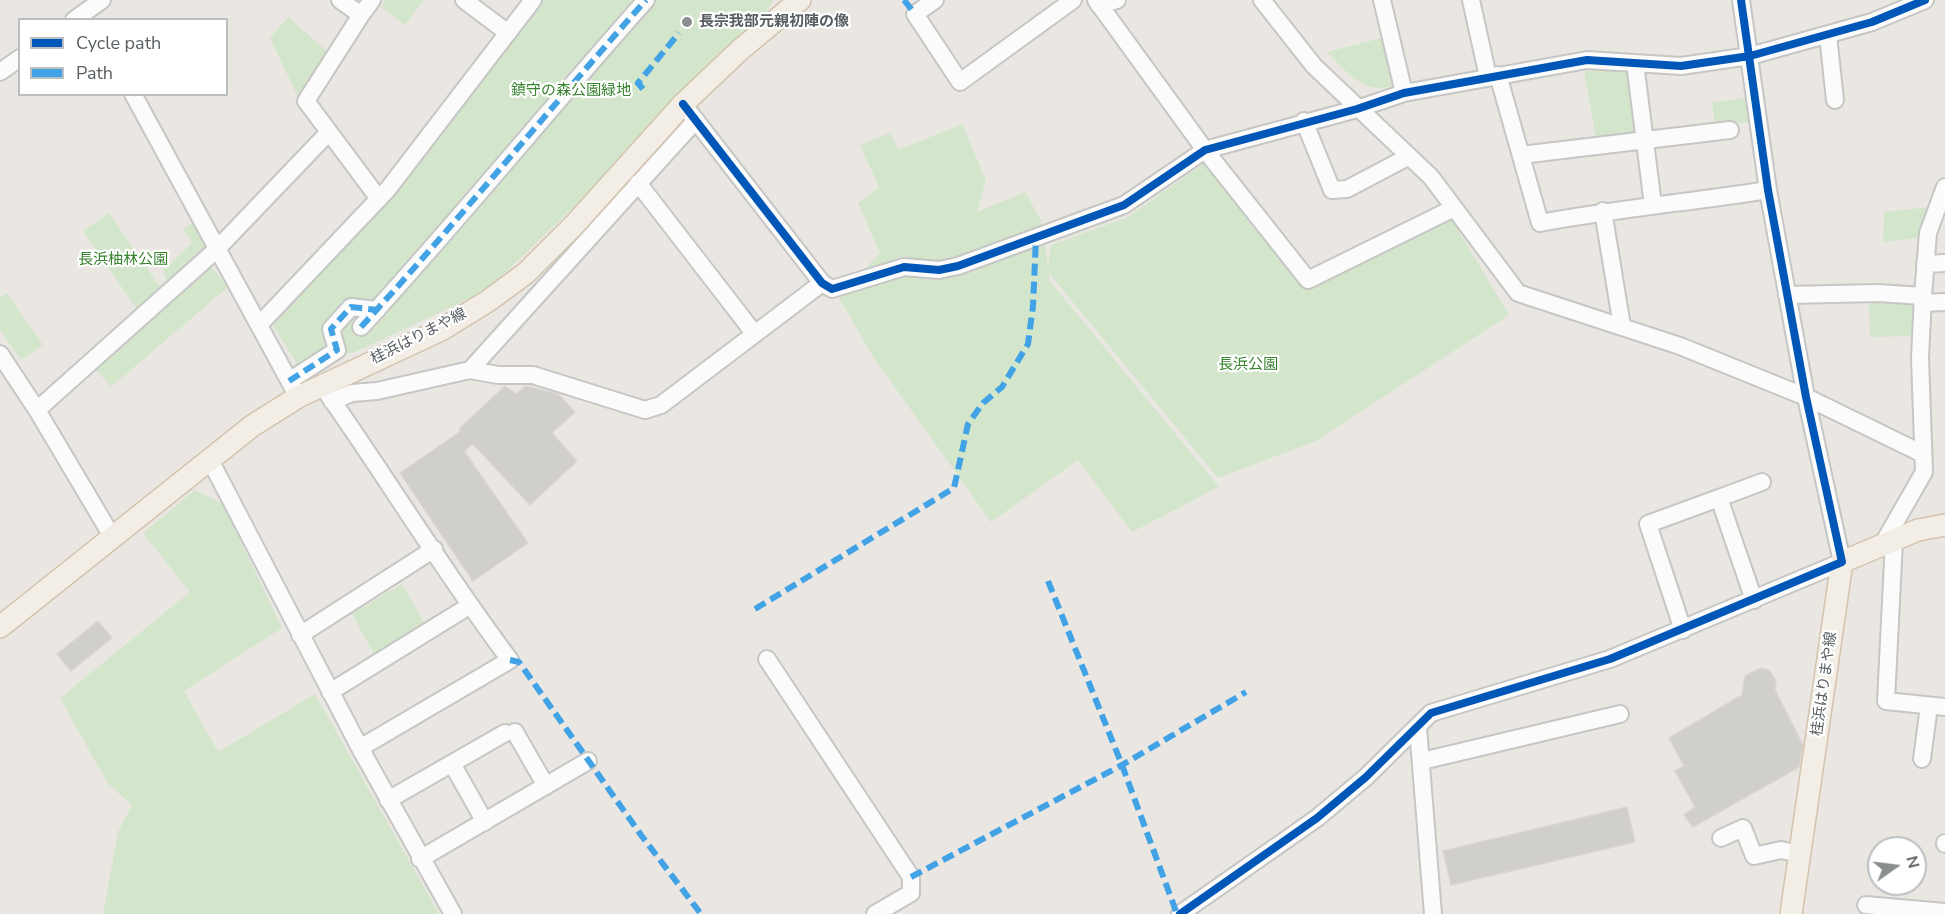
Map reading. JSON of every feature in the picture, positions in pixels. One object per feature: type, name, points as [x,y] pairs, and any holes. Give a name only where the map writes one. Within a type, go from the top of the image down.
[{"type":"main road","name":"桂浜はりまや線","points":[[0,627],[252,426],[294,389],[326,393],[441,330],[488,301],[526,273],[690,112],[781,7],[800,0]]},
{"type":"main road","points":[[1842,562],[1918,530],[1945,525]]},
{"type":"main road","name":"桂浜はりまや線","points":[[1791,914],[1842,562]]},
{"type":"street","points":[[340,0],[361,15]]},
{"type":"street","points":[[372,0],[306,101],[379,199]]},
{"type":"street","points":[[464,0],[508,33]]},
{"type":"street","points":[[259,325],[379,199],[533,0]]},
{"type":"street","points":[[361,327],[646,0]]},
{"type":"street","points":[[935,0],[915,14],[960,82],[1073,0]]},
{"type":"street","points":[[1117,0],[1098,2],[1205,150],[1308,280],[1454,208]]},
{"type":"street","points":[[1262,0],[1314,66],[1431,177],[1518,293],[1622,326],[1806,397],[1923,454]]},
{"type":"street","points":[[1382,0],[1404,93]]},
{"type":"street","points":[[1470,0],[1493,76],[1521,155],[1540,223],[1603,211],[1768,190]]},
{"type":"street","points":[[1180,914],[1317,818],[1418,728],[1431,713],[1610,659],[1842,562],[1806,397],[1768,190],[1741,0]]},
{"type":"street","points":[[470,370],[638,183],[690,112],[822,283],[832,288],[904,267],[939,270],[958,266],[1124,205],[1205,150],[1304,121],[1357,109],[1404,93],[1587,60],[1681,66],[1750,56],[1872,22],[1925,0]]},
{"type":"street","points":[[1828,35],[1835,100]]},
{"type":"street","points":[[0,72],[18,59]]},
{"type":"street","points":[[1635,63],[1653,205]]},
{"type":"street","points":[[135,96],[216,250],[294,389],[337,350],[332,329],[351,307],[377,309]]},
{"type":"street","points":[[1304,121],[1332,190],[1347,189],[1408,157]]},
{"type":"street","points":[[1521,155],[1730,130]]},
{"type":"street","points":[[37,410],[216,250],[329,132]]},
{"type":"street","points":[[638,183],[754,333]]},
{"type":"street","points":[[1922,759],[1937,707],[1886,701],[1887,544],[1924,472],[1920,358],[1925,264],[1928,233],[1945,187]]},
{"type":"street","points":[[1603,211],[1622,326]]},
{"type":"street","points":[[1925,264],[1945,263]]},
{"type":"street","points":[[326,393],[377,392],[470,370],[498,375],[533,375],[645,410],[661,405],[822,283]]},
{"type":"street","points":[[1787,295],[1878,293],[1945,302]]},
{"type":"street","points":[[0,354],[37,410],[113,538]]},
{"type":"street","points":[[326,393],[434,549],[469,606],[510,660],[360,748]]},
{"type":"street","points":[[210,460],[330,692],[420,859],[453,914]]},
{"type":"street","points":[[1683,630],[1648,524],[1762,482]]},
{"type":"street","points":[[1719,498],[1754,600]]},
{"type":"street","points":[[300,635],[434,549]]},
{"type":"street","points":[[330,692],[469,606]]},
{"type":"street","points":[[767,659],[911,877],[911,893],[875,914]]},
{"type":"street","points":[[1422,761],[1620,714]]},
{"type":"street","points":[[1418,728],[1433,914]]},
{"type":"street","points":[[388,800],[510,732],[546,786]]},
{"type":"street","points":[[420,859],[588,761]]},
{"type":"street","points":[[455,769],[485,822]]},
{"type":"street","points":[[1721,838],[1743,828],[1754,856],[1781,850],[1800,854]]},
{"type":"street","points":[[1866,904],[1945,912]]},
{"type":"green space","points":[[386,0],[424,0],[405,25],[381,7]]},
{"type":"green space","name":"鎮守の森公園緑地","points":[[539,0],[773,0],[766,12],[690,81],[601,181],[486,291],[355,352],[297,364],[268,317],[383,202]]},
{"type":"green space","points":[[288,17],[328,52],[298,97],[270,38]]},
{"type":"green space","points":[[1382,38],[1392,86],[1372,87],[1356,80],[1327,52]]},
{"type":"green space","points":[[1628,68],[1636,132],[1596,137],[1584,71]]},
{"type":"green space","points":[[1748,98],[1751,122],[1715,126],[1712,102]]},
{"type":"green space","name":"長浜公園","points":[[962,124],[986,180],[977,212],[1025,192],[1041,220],[1048,266],[1051,245],[1128,217],[1206,162],[1306,290],[1451,219],[1509,315],[1316,441],[1218,478],[1049,273],[1049,280],[1219,487],[1132,532],[1078,460],[991,522],[874,358],[838,296],[880,253],[858,203],[879,187],[860,145],[890,133],[898,150]]},
{"type":"green space","points":[[1930,207],[1919,228],[1917,238],[1883,242],[1884,212]]},
{"type":"green space","name":"長浜柚林公園","points":[[109,213],[162,290],[136,308],[83,231]]},
{"type":"green space","points":[[193,222],[207,246],[168,283],[163,271],[192,243],[183,229]]},
{"type":"green space","points":[[211,267],[228,287],[111,387],[94,367]]},
{"type":"green space","points":[[7,293],[43,345],[21,360],[0,330],[0,298]]},
{"type":"green space","points":[[1915,301],[1915,336],[1870,337],[1869,302]]},
{"type":"green space","points":[[195,490],[223,504],[282,628],[184,691],[218,752],[315,694],[439,914],[103,914],[118,832],[132,805],[108,784],[60,698],[190,592],[143,533]]},
{"type":"green space","points":[[402,584],[426,626],[376,658],[352,614]]},
{"type":"building","points":[[505,386],[516,394],[526,386],[558,394],[575,412],[552,433],[577,461],[530,505],[473,444],[464,451],[528,543],[473,581],[400,473],[461,431],[459,429]]},
{"type":"building","points":[[98,621],[112,638],[71,671],[57,654]]},
{"type":"building","points":[[1761,668],[1770,671],[1776,681],[1775,690],[1803,745],[1799,767],[1693,827],[1684,815],[1695,807],[1675,771],[1684,766],[1669,738],[1742,695],[1745,676]]},
{"type":"building","points":[[1627,807],[1635,842],[1451,885],[1443,851]]},
{"type":"marked path","points":[[361,327],[646,0]]},
{"type":"marked path","points":[[904,0],[915,14]]},
{"type":"marked path","points":[[643,89],[638,83],[679,33]]},
{"type":"marked path","points":[[755,609],[954,488],[968,424],[983,403],[1002,387],[1028,344],[1033,306],[1036,238]]},
{"type":"marked path","points":[[289,381],[337,350],[331,329],[351,307],[377,310]]},
{"type":"marked path","points":[[1048,581],[1122,765],[1177,914]]},
{"type":"marked path","points":[[510,660],[519,662],[641,835],[701,914]]},
{"type":"marked path","points":[[911,877],[1122,765],[1246,692]]},
{"type":"cycle path","points":[[1180,914],[1317,818],[1366,777],[1431,713],[1610,659],[1842,562],[1806,397],[1768,190],[1741,0]]},
{"type":"cycle path","points":[[683,104],[822,283],[832,289],[904,267],[939,270],[958,266],[1124,205],[1205,150],[1357,109],[1404,93],[1587,60],[1681,66],[1750,56],[1872,22],[1925,0]]},
{"type":"place","name":"長宗我部元親初陣の像","points":[[687,22]]}]
